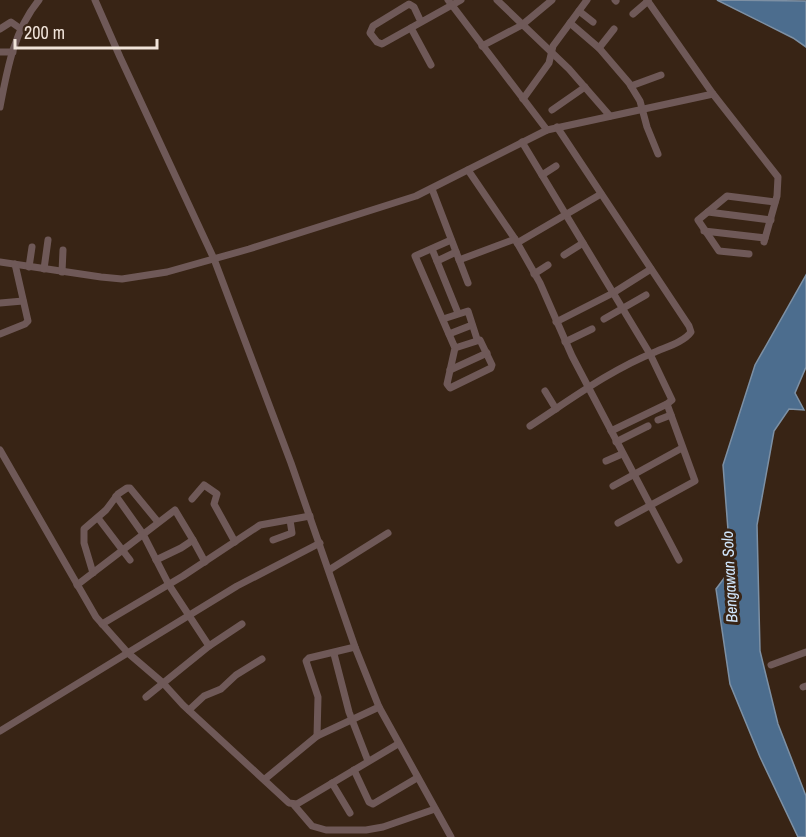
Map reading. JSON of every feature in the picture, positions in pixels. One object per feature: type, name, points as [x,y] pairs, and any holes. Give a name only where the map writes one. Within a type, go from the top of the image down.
[{"type":"street","points":[[0,107],[3,80],[21,29],[39,0]]},
{"type":"street","points":[[95,0],[171,170],[214,259],[379,707],[451,837]]},
{"type":"street","points":[[421,22],[414,7],[409,4],[373,26],[370,33],[380,44],[411,28],[421,22],[449,3],[461,0]]},
{"type":"street","points":[[497,0],[552,52],[610,116]]},
{"type":"street","points":[[482,46],[522,25],[542,3],[552,0]]},
{"type":"street","points":[[523,99],[541,76],[551,58],[554,46],[587,0]]},
{"type":"street","points":[[633,14],[648,0],[713,94],[776,174],[778,181],[776,199],[765,240],[704,231]]},
{"type":"street","points":[[449,3],[547,130]]},
{"type":"street","points":[[579,11],[593,22]]},
{"type":"street","points":[[0,29],[11,22],[21,29]]},
{"type":"street","points":[[570,23],[599,48],[631,86],[640,100],[647,127],[658,154]]},
{"type":"street","points":[[411,28],[431,65]]},
{"type":"street","points":[[599,48],[614,29]]},
{"type":"street","points":[[0,52],[13,52]]},
{"type":"street","points":[[631,86],[661,75]]},
{"type":"street","points":[[552,110],[585,87]]},
{"type":"street","points":[[0,262],[44,270],[122,279],[157,274],[354,217],[432,189],[547,130],[713,94]]},
{"type":"street","points":[[530,426],[588,388],[650,354],[686,338],[691,332],[557,128]]},
{"type":"street","points":[[522,142],[650,354],[672,400],[611,431]]},
{"type":"street","points":[[542,175],[556,166]]},
{"type":"street","points":[[468,170],[516,241],[534,274],[588,388],[679,560]]},
{"type":"street","points":[[432,189],[468,283]]},
{"type":"street","points":[[459,260],[516,241],[601,194]]},
{"type":"street","points":[[748,254],[719,251],[698,220],[727,196],[776,199]]},
{"type":"street","points":[[708,212],[771,220]]},
{"type":"street","points":[[44,270],[48,240]]},
{"type":"street","points":[[443,319],[468,311],[477,339],[483,342],[491,368],[450,388],[447,384],[455,348],[415,256],[451,240]]},
{"type":"street","points":[[564,255],[583,243]]},
{"type":"street","points":[[29,267],[32,247]]},
{"type":"street","points":[[432,249],[458,314]]},
{"type":"street","points":[[62,272],[63,250]]},
{"type":"street","points":[[437,261],[456,252]]},
{"type":"street","points":[[0,334],[28,322],[15,264]]},
{"type":"street","points":[[534,274],[548,265]]},
{"type":"street","points":[[556,322],[613,293],[651,269]]},
{"type":"street","points":[[604,319],[646,295]]},
{"type":"street","points":[[0,303],[23,301]]},
{"type":"street","points":[[449,334],[472,325]]},
{"type":"street","points":[[566,342],[592,329]]},
{"type":"street","points":[[455,348],[477,339]]},
{"type":"street","points":[[450,370],[487,353]]},
{"type":"street","points":[[545,391],[556,409]]},
{"type":"street","points":[[618,523],[694,483],[667,404]]},
{"type":"street","points":[[658,420],[670,415]]},
{"type":"street","points":[[616,442],[648,426]]},
{"type":"street","points":[[613,486],[682,448]]},
{"type":"street","points":[[0,450],[77,585],[102,624],[128,653],[294,805],[312,826],[326,830],[376,829],[435,809]]},
{"type":"street","points":[[606,461],[622,454]]},
{"type":"street","points":[[192,499],[204,485],[217,494],[214,504],[235,542]]},
{"type":"street","points":[[93,573],[83,536],[86,527],[98,518],[124,489],[130,488],[158,522]]},
{"type":"street","points":[[116,496],[143,534],[169,585],[209,646]]},
{"type":"street","points":[[77,585],[175,510],[205,562]]},
{"type":"street","points":[[102,624],[169,585],[264,524],[310,516]]},
{"type":"street","points":[[98,518],[130,560]]},
{"type":"street","points":[[273,540],[292,534],[290,520]]},
{"type":"street","points":[[329,570],[388,533]]},
{"type":"street","points":[[156,560],[193,540]]},
{"type":"street","points":[[0,731],[237,586],[320,543]]},
{"type":"street","points":[[146,697],[209,646],[242,624]]},
{"type":"street","points":[[317,736],[318,698],[306,661],[309,658],[334,654],[355,647]]},
{"type":"street","points":[[771,665],[806,652]]},
{"type":"street","points":[[334,654],[352,721],[368,761]]},
{"type":"street","points":[[189,710],[204,696],[219,690],[236,675],[262,659]]},
{"type":"street","points":[[265,779],[317,736],[379,707]]},
{"type":"street","points":[[294,805],[398,744]]},
{"type":"street","points":[[354,770],[369,802],[373,804],[417,778]]},
{"type":"street","points":[[332,783],[350,813]]},
{"type":"water","points":[[717,0],[806,1],[806,47],[793,38]]},
{"type":"water","name":"Bengawan Solo","points":[[806,275],[806,367],[795,393],[804,410],[789,409],[774,431],[757,525],[760,651],[778,724],[806,796],[806,837],[798,837],[760,757],[730,684],[716,589],[731,569],[723,465],[755,365]]}]
